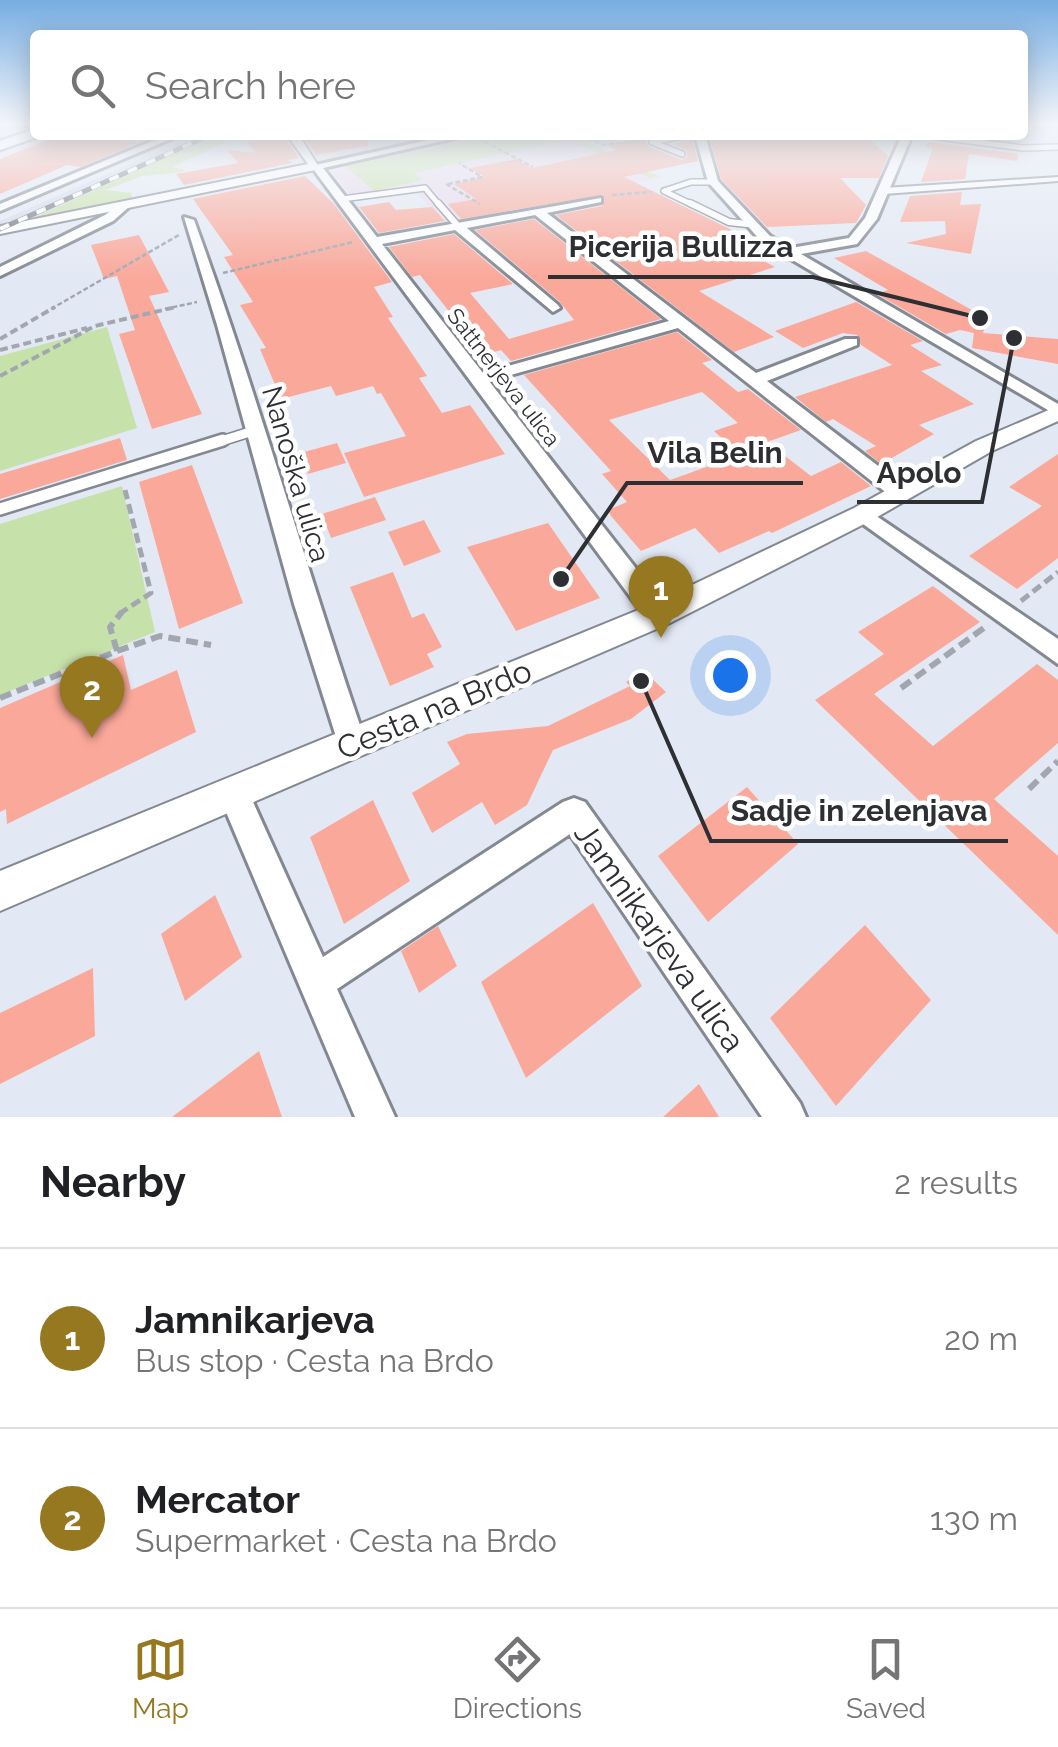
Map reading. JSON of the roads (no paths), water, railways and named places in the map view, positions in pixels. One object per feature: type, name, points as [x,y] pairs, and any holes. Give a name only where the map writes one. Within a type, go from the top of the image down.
[{"type":"street","points":[[0,208],[76,176]]},
{"type":"street","points":[[0,230],[267,176]]},
{"type":"street","name":"Sattnerjeva ulica","points":[[324,176],[658,615]]},
{"type":"street","points":[[711,176],[747,224],[1058,412]]},
{"type":"street","points":[[790,252],[854,241],[872,220],[890,176]]},
{"type":"street","points":[[884,192],[1058,179]]},
{"type":"street","points":[[372,240],[597,200]]},
{"type":"street","points":[[0,272],[109,218],[124,206]]},
{"type":"street","points":[[538,211],[900,493]]},
{"type":"street","name":"Nanoška ulica","points":[[188,225],[216,298],[253,431],[352,743]]},
{"type":"street","points":[[458,226],[496,261],[524,279],[553,308]]},
{"type":"street","points":[[478,379],[684,322]]},
{"type":"street","points":[[756,379],[851,342]]},
{"type":"street","name":"Cesta na Brdo","points":[[0,891],[658,615],[863,514],[984,446],[1058,412]]},
{"type":"street","points":[[863,514],[1058,654]]},
{"type":"street","points":[[233,793],[375,1117]]},
{"type":"street","name":"Jamnikarjeva ulica","points":[[316,982],[574,812],[786,1117]]},
{"type":"lane","points":[[713,182],[691,182],[664,191],[729,222],[747,224]]},
{"type":"lane","points":[[342,199],[425,188],[458,226]]},
{"type":"lane","points":[[0,509],[253,431]]},
{"type":"railway","points":[[0,229],[118,176]]},
{"type":"place","name":"Picerija Bullizza","points":[[980,318]]},
{"type":"place","name":"Apolo","points":[[1014,338]]},
{"type":"place","name":"Vila Belin","points":[[561,579]]},
{"type":"place","name":"Jamnikarjeva","points":[[661,638]]},
{"type":"place","name":"Sadje in zelenjava","points":[[641,681]]},
{"type":"place","name":"Mercator","points":[[92,738]]}]
